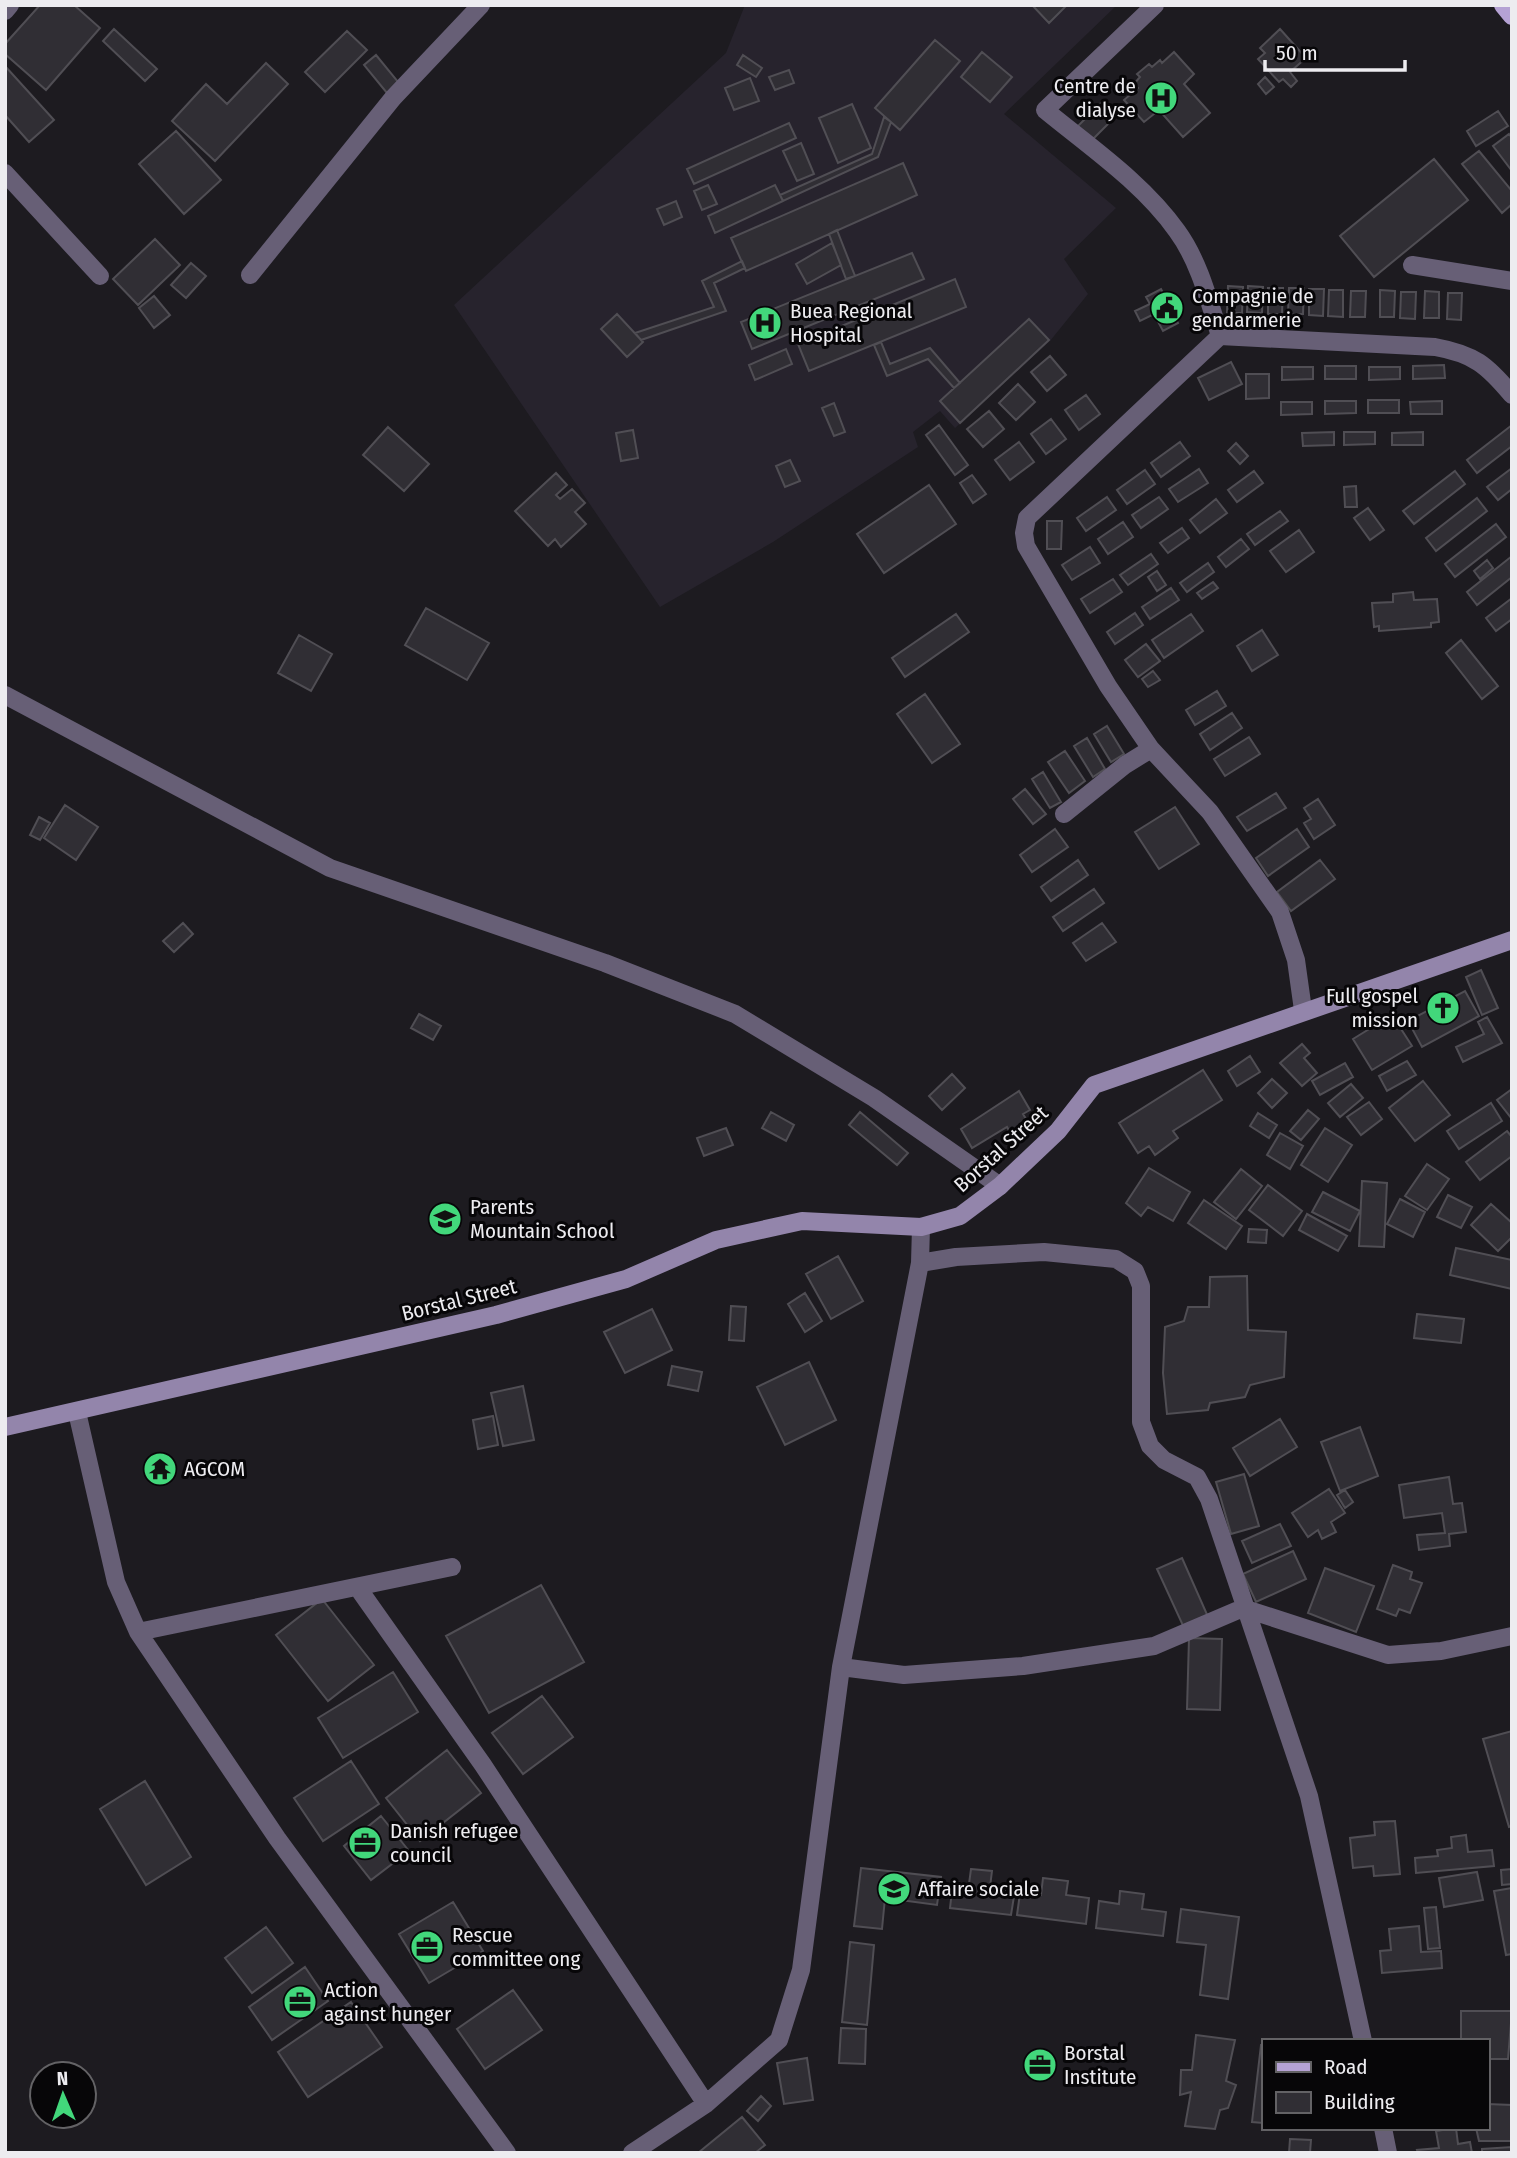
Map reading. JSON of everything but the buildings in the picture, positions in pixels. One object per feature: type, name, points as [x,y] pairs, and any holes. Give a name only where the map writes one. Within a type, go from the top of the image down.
[{"type":"main road","points":[[1503,5],[1512,16]]},
{"type":"street","points":[[5,11],[10,5]]},
{"type":"street","points":[[250,275],[393,98],[481,5]]},
{"type":"street","points":[[1155,5],[1045,110],[1127,178],[1177,231],[1200,275],[1220,336]]},
{"type":"street","points":[[5,173],[100,276]]},
{"type":"street","points":[[1412,265],[1512,281]]},
{"type":"street","points":[[1303,1010],[1296,960],[1280,912],[1210,812],[1151,749],[1108,686],[1026,546],[1024,533],[1027,518],[1220,336],[1435,347],[1464,352],[1494,373],[1512,395]]},
{"type":"street","points":[[5,695],[330,868],[605,962],[735,1014],[874,1098],[1000,1186]]},
{"type":"street","points":[[1064,814],[1125,765],[1151,749]]},
{"type":"street","name":"Borstal Street","points":[[5,1427],[496,1315],[626,1279],[716,1240],[802,1221],[921,1227],[960,1216],[1000,1186],[1058,1131],[1094,1086],[1303,1010],[1512,940]]},
{"type":"street","points":[[632,2153],[706,2104],[779,2040],[801,1970],[841,1667],[920,1263],[921,1227]]},
{"type":"street","points":[[920,1263],[956,1256],[1044,1252],[1116,1259],[1135,1271],[1141,1286],[1141,1422],[1150,1446],[1164,1460],[1197,1477],[1203,1488],[1309,1796],[1363,2039]]},
{"type":"street","points":[[77,1412],[117,1582],[138,1632],[277,1838],[507,2153]]},
{"type":"street","points":[[138,1632],[452,1567]]},
{"type":"street","points":[[358,1588],[483,1765],[706,2104]]},
{"type":"street","points":[[841,1667],[904,1675],[1049,1662],[1154,1646],[1243,1608],[1388,1655],[1441,1651],[1512,1636]]},
{"type":"street","points":[[1383,2130],[1388,2153]]},
{"type":"shaded area","name":"Buea Regional Hospital","points":[[745,5],[1117,5],[1004,114],[1116,208],[1064,259],[1088,294],[1050,341],[955,428],[940,411],[913,432],[918,447],[773,542],[660,607],[454,305],[726,53]]},
{"type":"place","name":"Centre de dialyse","points":[[1161,98]]},
{"type":"place","name":"Compagnie de gendarmerie","points":[[1167,308]]},
{"type":"place","name":"Buea Regional Hospital","points":[[765,323]]},
{"type":"place","name":"Full gospel mission","points":[[1443,1008]]},
{"type":"place","name":"Parents Mountain School","points":[[445,1219]]},
{"type":"place","name":"AGCOM","points":[[160,1469]]},
{"type":"place","name":"Danish refugee council","points":[[365,1843]]},
{"type":"place","name":"Affaire sociale","points":[[894,1889]]},
{"type":"place","name":"Rescue committee ong","points":[[427,1947]]},
{"type":"place","name":"Action against hunger","points":[[300,2002]]},
{"type":"place","name":"Borstal Institute","points":[[1040,2065]]}]
